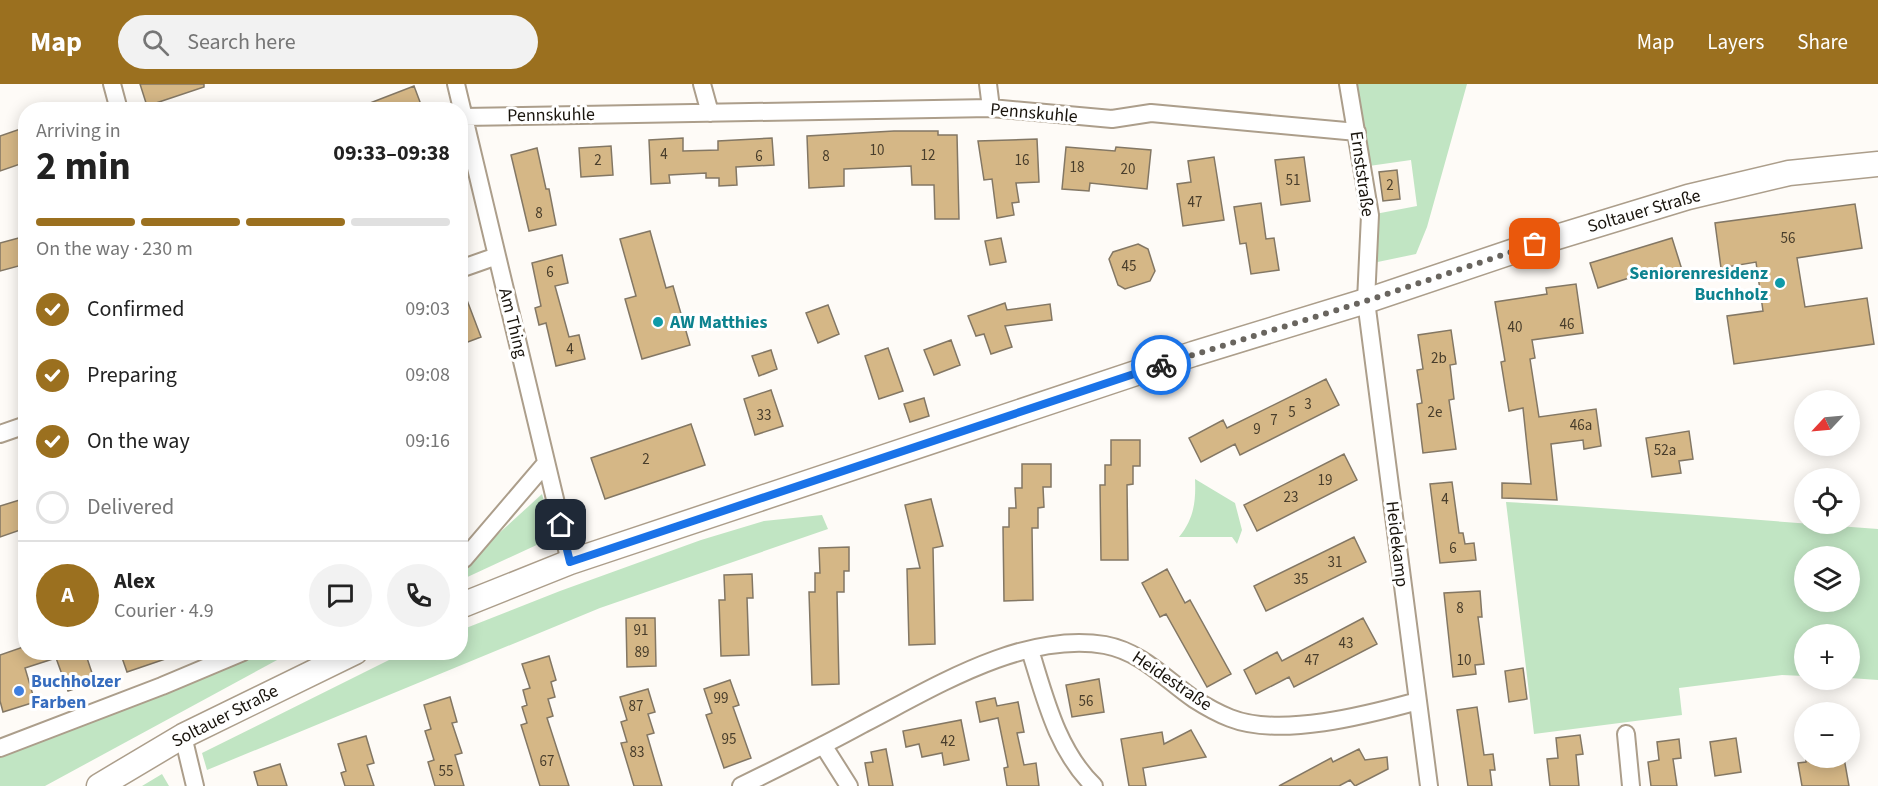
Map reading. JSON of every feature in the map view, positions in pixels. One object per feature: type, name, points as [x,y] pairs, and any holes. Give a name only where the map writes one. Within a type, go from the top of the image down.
[{"type":"main road","name":"Soltauer Straße","points":[[468,603],[570,562],[1193,354],[1366,301],[1546,240],[1688,197],[1789,173],[1878,164]]},
{"type":"main road","name":"Soltauer Straße","points":[[99,786],[183,736],[339,660]]},
{"type":"street","points":[[112,84],[117,102]]},
{"type":"street","name":"Am Thing","points":[[456,84],[460,102]]},
{"type":"street","points":[[702,84],[710,113]]},
{"type":"street","points":[[988,84],[991,108]]},
{"type":"street","name":"Ernststraße","points":[[1348,84],[1370,215],[1366,301]]},
{"type":"street","name":"Pennskuhle","points":[[468,117],[991,108],[1112,119],[1151,113],[1357,132]]},
{"type":"street","name":"Am Thing","points":[[468,134],[570,562]]},
{"type":"street","points":[[468,266],[497,256]]},
{"type":"street","name":"Heidekamp","points":[[1366,301],[1429,786]]},
{"type":"street","points":[[0,434],[18,428]]},
{"type":"street","points":[[468,554],[546,463]]},
{"type":"street","name":"Heidestraße","points":[[741,786],[823,746],[963,671],[1030,650],[1083,643],[1106,645],[1127,651],[1149,663],[1175,686],[1203,705],[1231,719],[1254,723],[1279,725],[1340,719],[1418,701]]},
{"type":"street","points":[[1030,650],[1050,716],[1066,749],[1094,786]]},
{"type":"street","points":[[0,748],[224,660]]},
{"type":"street","points":[[1626,734],[1631,786]]},
{"type":"street","points":[[183,736],[195,786]]},
{"type":"street","points":[[823,746],[849,786]]},
{"type":"green space","points":[[1348,84],[1467,84],[1427,227],[1416,254],[1368,264],[1370,215],[1417,206],[1411,160],[1362,167]]},
{"type":"green space","points":[[1195,479],[1235,503],[1242,530],[1237,544],[1232,537],[1179,537],[1193,510]]},
{"type":"green space","points":[[542,494],[554,537],[468,577],[468,560]]},
{"type":"green space","points":[[1506,502],[1794,522],[1794,534],[1860,534],[1860,528],[1878,529],[1878,680],[1860,679],[1860,624],[1794,624],[1794,676],[1782,675],[1679,688],[1682,715],[1534,734]]},
{"type":"green space","points":[[822,515],[828,529],[600,608],[207,770],[202,753],[389,660],[468,660],[468,627],[701,540],[764,521]]},
{"type":"green space","points":[[237,660],[277,660],[45,786],[0,786],[0,754],[45,739]]},
{"type":"green space","points":[[162,774],[169,786],[142,786]]},
{"type":"building","points":[[140,84],[204,84],[204,87],[159,102],[146,102]]},
{"type":"building","points":[[414,86],[420,102],[373,102]]},
{"type":"building","points":[[18,130],[18,165],[0,171],[0,136]]},
{"type":"building","points":[[938,131],[938,135],[957,135],[959,219],[935,219],[934,185],[912,185],[911,166],[844,169],[844,186],[809,188],[807,136]]},
{"type":"building","points":[[683,138],[683,151],[718,150],[718,141],[772,138],[774,165],[736,167],[737,185],[719,186],[719,178],[706,178],[706,173],[669,175],[670,183],[651,184],[649,140]]},
{"type":"building","points":[[1037,139],[1039,182],[1016,183],[1019,202],[1012,203],[1014,215],[997,218],[992,179],[984,180],[978,141]]},
{"type":"building","points":[[611,146],[613,175],[581,177],[579,148]]},
{"type":"building","points":[[1066,147],[1115,151],[1116,147],[1151,150],[1147,189],[1090,183],[1089,191],[1062,189]]},
{"type":"building","points":[[537,148],[546,189],[549,189],[556,225],[529,231],[511,155]]},
{"type":"building","points":[[1214,157],[1224,220],[1183,226],[1177,184],[1191,182],[1188,161]]},
{"type":"building","points":[[1304,157],[1310,201],[1281,205],[1275,160]]},
{"type":"building","points":[[1397,170],[1400,199],[1383,201],[1379,172]]},
{"type":"building","points":[[1261,203],[1266,239],[1274,238],[1279,270],[1251,274],[1246,243],[1240,244],[1234,207]]},
{"type":"building","name":"Seniorenresidenz Buchholz","points":[[1855,204],[1862,248],[1797,258],[1805,307],[1867,298],[1874,344],[1734,364],[1727,316],[1763,311],[1756,262],[1721,268],[1715,223]]},
{"type":"building","name":"AW Matthies","points":[[650,231],[666,288],[673,286],[690,345],[642,359],[625,299],[636,296],[620,239]]},
{"type":"building","points":[[18,238],[18,266],[0,271],[0,243]]},
{"type":"building","points":[[1001,238],[1006,262],[990,265],[985,241]]},
{"type":"building","points":[[1672,238],[1683,273],[1663,279],[1660,268],[1598,288],[1590,263]]},
{"type":"building","points":[[1138,244],[1148,249],[1155,271],[1150,281],[1125,289],[1118,285],[1109,259],[1113,252]]},
{"type":"building","points":[[562,255],[568,283],[555,286],[569,337],[579,335],[585,359],[556,366],[546,323],[539,325],[535,308],[541,306],[532,263]]},
{"type":"building","points":[[1576,284],[1583,333],[1532,340],[1535,358],[1530,359],[1539,417],[1596,409],[1601,446],[1584,449],[1583,440],[1551,444],[1557,500],[1502,498],[1502,483],[1531,484],[1523,408],[1509,411],[1501,362],[1505,361],[1495,302],[1547,294],[1546,288]]},
{"type":"building","points":[[468,303],[481,337],[468,342]]},
{"type":"building","points":[[1005,303],[1007,310],[1050,304],[1052,320],[1005,326],[1012,347],[991,354],[984,334],[976,336],[968,316]]},
{"type":"building","points":[[828,305],[839,334],[818,343],[806,313]]},
{"type":"building","points":[[1451,330],[1456,364],[1450,365],[1454,399],[1449,400],[1456,449],[1423,453],[1417,404],[1422,403],[1417,370],[1423,369],[1418,335]]},
{"type":"building","points":[[951,340],[960,365],[934,375],[924,350]]},
{"type":"building","points":[[888,348],[903,391],[879,399],[865,356]]},
{"type":"building","points":[[771,350],[777,369],[759,376],[752,356]]},
{"type":"building","points":[[1326,379],[1339,405],[1240,455],[1235,444],[1201,462],[1189,438],[1223,420],[1227,428]]},
{"type":"building","points":[[771,390],[783,426],[755,435],[744,399]]},
{"type":"building","points":[[924,398],[929,416],[910,422],[904,404]]},
{"type":"building","points":[[691,424],[705,465],[605,499],[591,458]]},
{"type":"building","points":[[1689,431],[1693,459],[1679,461],[1681,473],[1652,477],[1646,438]]},
{"type":"building","points":[[1111,440],[1140,440],[1140,466],[1133,466],[1133,484],[1127,485],[1128,560],[1101,560],[1100,485],[1105,485],[1105,465],[1111,465]]},
{"type":"building","points":[[1344,454],[1357,480],[1257,531],[1244,505]]},
{"type":"building","points":[[1022,464],[1051,464],[1051,487],[1043,487],[1044,507],[1038,508],[1038,528],[1032,528],[1033,600],[1004,601],[1003,527],[1009,527],[1009,508],[1016,508],[1015,488],[1022,488]]},
{"type":"building","points":[[1452,482],[1459,533],[1463,533],[1465,544],[1474,543],[1476,560],[1440,563],[1430,484]]},
{"type":"building","points":[[931,499],[943,546],[933,548],[935,644],[909,645],[907,569],[920,568],[905,505]]},
{"type":"building","points":[[18,500],[18,531],[0,537],[0,506]]},
{"type":"building","points":[[1354,537],[1366,562],[1266,611],[1254,586]]},
{"type":"building","points":[[849,547],[849,571],[844,571],[844,592],[837,592],[839,684],[812,685],[809,592],[815,592],[815,573],[820,573],[819,548]]},
{"type":"building","points":[[1167,569],[1185,603],[1190,600],[1231,674],[1207,687],[1166,614],[1160,617],[1142,583]]},
{"type":"building","points":[[752,574],[753,598],[747,598],[749,655],[721,656],[719,600],[725,600],[724,575]]},
{"type":"building","points":[[1480,591],[1482,617],[1478,617],[1484,664],[1475,665],[1476,674],[1453,677],[1444,593]]},
{"type":"building","points":[[626,618],[655,618],[656,666],[627,667]]},
{"type":"building","points":[[1363,618],[1377,644],[1294,687],[1289,677],[1256,694],[1244,670],[1277,652],[1282,661]]},
{"type":"building","points":[[18,649],[18,660],[50,660],[25,668],[35,702],[3,712],[0,701],[0,655]]},
{"type":"building","points":[[549,656],[556,680],[551,682],[555,697],[548,699],[553,716],[547,718],[569,786],[540,786],[521,725],[527,723],[522,707],[527,705],[523,690],[530,688],[522,664]]},
{"type":"building","points":[[57,660],[88,660],[95,682],[68,691]]},
{"type":"building","points":[[123,660],[162,660],[127,672]]},
{"type":"building","points":[[1523,668],[1527,699],[1509,702],[1505,671]]},
{"type":"building","points":[[1099,679],[1104,712],[1072,717],[1066,685]]},
{"type":"building","points":[[730,680],[739,705],[733,707],[751,758],[724,768],[706,715],[712,713],[704,689]]},
{"type":"building","points":[[648,689],[655,712],[648,714],[654,733],[647,735],[662,786],[634,786],[621,743],[627,742],[621,722],[627,720],[620,697]]},
{"type":"building","points":[[450,697],[457,722],[452,723],[462,753],[455,755],[464,786],[435,786],[428,762],[434,760],[425,731],[431,729],[424,705]]},
{"type":"building","points":[[995,698],[997,706],[1018,702],[1024,732],[1017,733],[1024,765],[1036,763],[1039,786],[1007,786],[1004,768],[1008,767],[998,718],[980,722],[976,702]]},
{"type":"building","points":[[1477,707],[1484,755],[1493,754],[1495,770],[1490,770],[1492,786],[1468,786],[1457,710]]},
{"type":"building","points":[[961,720],[969,760],[944,765],[942,753],[922,757],[919,744],[906,747],[903,731]]},
{"type":"building","points":[[1191,730],[1206,757],[1143,768],[1146,786],[1129,786],[1121,739],[1162,732],[1164,744]]},
{"type":"building","points":[[1580,735],[1583,754],[1576,755],[1579,786],[1550,786],[1547,759],[1558,758],[1556,738]]},
{"type":"building","points":[[366,736],[374,763],[367,765],[374,786],[345,786],[341,773],[346,771],[338,744]]},
{"type":"building","points":[[1736,738],[1741,772],[1715,776],[1710,742]]},
{"type":"building","points":[[1679,739],[1681,758],[1673,759],[1677,786],[1651,786],[1648,762],[1659,760],[1657,742]]},
{"type":"building","points":[[886,749],[893,786],[869,786],[865,763],[873,762],[871,752]]},
{"type":"building","points":[[1359,749],[1365,760],[1387,757],[1388,769],[1355,786],[1350,780],[1339,786],[1279,786],[1331,758],[1333,762]]},
{"type":"building","points":[[280,764],[287,786],[258,786],[254,772]]},
{"type":"building","points":[[1799,768],[1846,768],[1849,786],[1802,786]]},
{"type":"way so far","points":[[1161,365],[1366,301],[1535,244]]},
{"type":"place","name":"Seniorenresidenz Buchholz","points":[[1780,283]]},
{"type":"place","name":"AW Matthies","points":[[658,322]]},
{"type":"place","name":"Buchholzer Farben","points":[[19,691]]},
{"type":"route","points":[[561,525],[570,562],[1161,365]]}]
